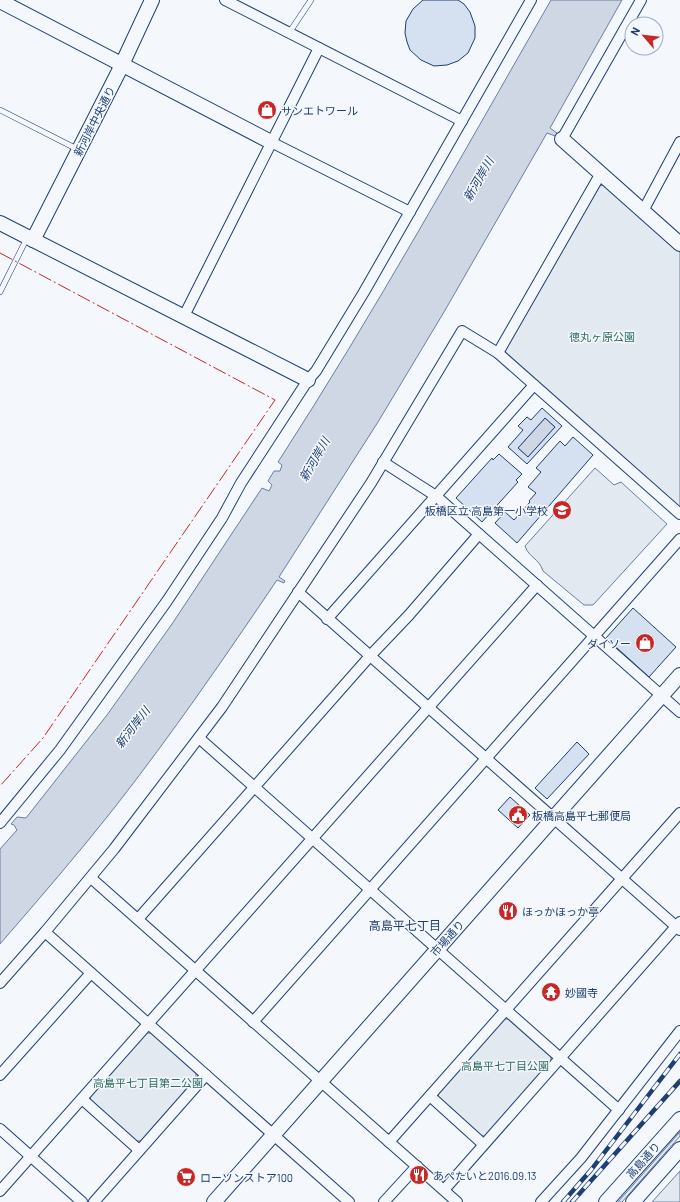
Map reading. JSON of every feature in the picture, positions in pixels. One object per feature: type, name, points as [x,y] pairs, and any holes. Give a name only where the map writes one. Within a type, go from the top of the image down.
[{"type":"street","name":"新河岸中央通り","points":[[30,239],[79,150],[152,0]]},
{"type":"street","points":[[225,0],[462,121]]},
{"type":"street","points":[[0,823],[60,750],[167,601],[222,518],[241,483],[308,380],[316,371],[348,318],[531,0]]},
{"type":"street","points":[[641,0],[562,139],[680,244]]},
{"type":"street","points":[[0,1],[271,142],[410,212]]},
{"type":"street","points":[[184,316],[319,48]]},
{"type":"street","points":[[643,211],[679,146]]},
{"type":"street","points":[[498,353],[601,174]]},
{"type":"street","points":[[0,223],[308,380]]},
{"type":"street","points":[[0,983],[91,878],[199,738],[236,686],[371,483],[462,331],[498,353],[680,514]]},
{"type":"street","points":[[328,619],[534,385]]},
{"type":"street","points":[[383,462],[436,496],[680,712]]},
{"type":"street","points":[[138,919],[370,656],[409,615],[479,534]]},
{"type":"street","points":[[253,1022],[680,539]]},
{"type":"street","points":[[0,1191],[537,585]]},
{"type":"street","points":[[298,592],[622,879],[679,926],[483,1144],[444,1190]]},
{"type":"street","name":"市場通り","points":[[214,1202],[680,675]]},
{"type":"street","points":[[199,738],[619,1110]]},
{"type":"street","points":[[389,1142],[680,813]]},
{"type":"street","points":[[91,878],[457,1202]]},
{"type":"street","points":[[45,932],[273,1134],[342,1200]]},
{"type":"street","points":[[0,1075],[91,973]]},
{"type":"street","points":[[541,1202],[580,1158],[680,1031]]},
{"type":"street","points":[[94,1202],[206,1075]]},
{"type":"street","points":[[430,1096],[483,1144]]},
{"type":"street","points":[[82,1099],[139,1150]]},
{"type":"street","name":"高島通り","points":[[606,1202],[680,1119]]},
{"type":"street","points":[[0,1129],[82,1202]]},
{"type":"street","name":"高島通り","points":[[633,1202],[680,1148]]},
{"type":"street","points":[[384,1202],[417,1166]]},
{"type":"lane","points":[[289,33],[311,0]]},
{"type":"lane","points":[[0,110],[79,150]]},
{"type":"lane","points":[[0,292],[30,239]]},
{"type":"green space","name":"徳丸ヶ原公園","points":[[604,185],[680,252],[680,508],[506,354],[505,349],[599,186]]},
{"type":"green space","points":[[595,468],[614,485],[621,482],[667,524],[593,605],[584,605],[543,571],[539,563],[529,553],[525,546]]},
{"type":"green space","name":"高島平七丁目公園","points":[[504,1019],[509,1019],[551,1056],[551,1061],[485,1136],[479,1136],[439,1099],[438,1094]]},
{"type":"green space","name":"高島平七丁目第二公園","points":[[146,1033],[152,1033],[196,1073],[196,1079],[141,1141],[135,1141],[91,1102],[90,1096]]},
{"type":"green space","points":[[680,1132],[680,1136],[622,1202],[618,1202]]},
{"type":"green space","points":[[680,1171],[680,1202],[652,1202]]},
{"type":"water","name":"新河岸川","points":[[551,0],[622,0],[550,128],[557,133],[555,136],[547,133],[444,312],[378,422],[279,577],[285,581],[284,583],[277,580],[238,638],[157,752],[87,842],[0,944],[0,849],[17,830],[14,825],[11,824],[17,817],[26,818],[107,715],[172,624],[262,488],[269,491],[272,485],[268,481],[274,471],[280,471],[282,465],[278,462],[384,291]]},
{"type":"water","points":[[545,418],[555,427],[528,457],[518,448]]},
{"type":"building","points":[[423,0],[458,0],[464,4],[470,12],[475,26],[475,38],[468,53],[458,61],[447,65],[434,66],[421,60],[410,50],[405,33],[406,21],[413,9]]},
{"type":"building","points":[[542,408],[562,426],[527,464],[508,447],[523,430],[518,426],[527,417],[531,420]],"holes":[[[545,418],[555,427],[528,457],[518,448]]]},
{"type":"building","points":[[573,437],[593,455],[517,543],[495,523],[505,512],[514,520],[536,493],[528,487],[541,472],[536,468],[560,441],[565,446]]},
{"type":"building","points":[[499,454],[522,474],[516,480],[518,482],[482,522],[456,498],[492,458],[493,460]]},
{"type":"building","points":[[633,608],[676,647],[649,677],[606,638]]},
{"type":"building","points":[[577,742],[589,754],[547,799],[535,788]]},
{"type":"building","points":[[510,797],[530,815],[518,828],[498,810]]},
{"type":"railway","points":[[563,1202],[591,1170],[680,1054]]},
{"type":"railway","points":[[572,1202],[680,1081]]},
{"type":"power","points":[[0,253],[275,400],[43,738],[0,786]]},
{"type":"place","name":"サンエトワール","points":[[267,110]]},
{"type":"place","name":"板橋区立 高島第一小学校","points":[[562,510]]},
{"type":"place","name":"ダイソー","points":[[645,643]]},
{"type":"place","name":"板橋高島平七郵便局","points":[[518,815]]},
{"type":"place","name":"ほっかほっか亭","points":[[508,911]]},
{"type":"place","name":"妙國寺","points":[[551,992]]},
{"type":"place","name":"あぺたいと2016.09.13","points":[[419,1175]]},
{"type":"place","name":"ローソンストア100","points":[[186,1177]]},
{"type":"district","name":"高島平七丁目","points":[[405,925]]}]
